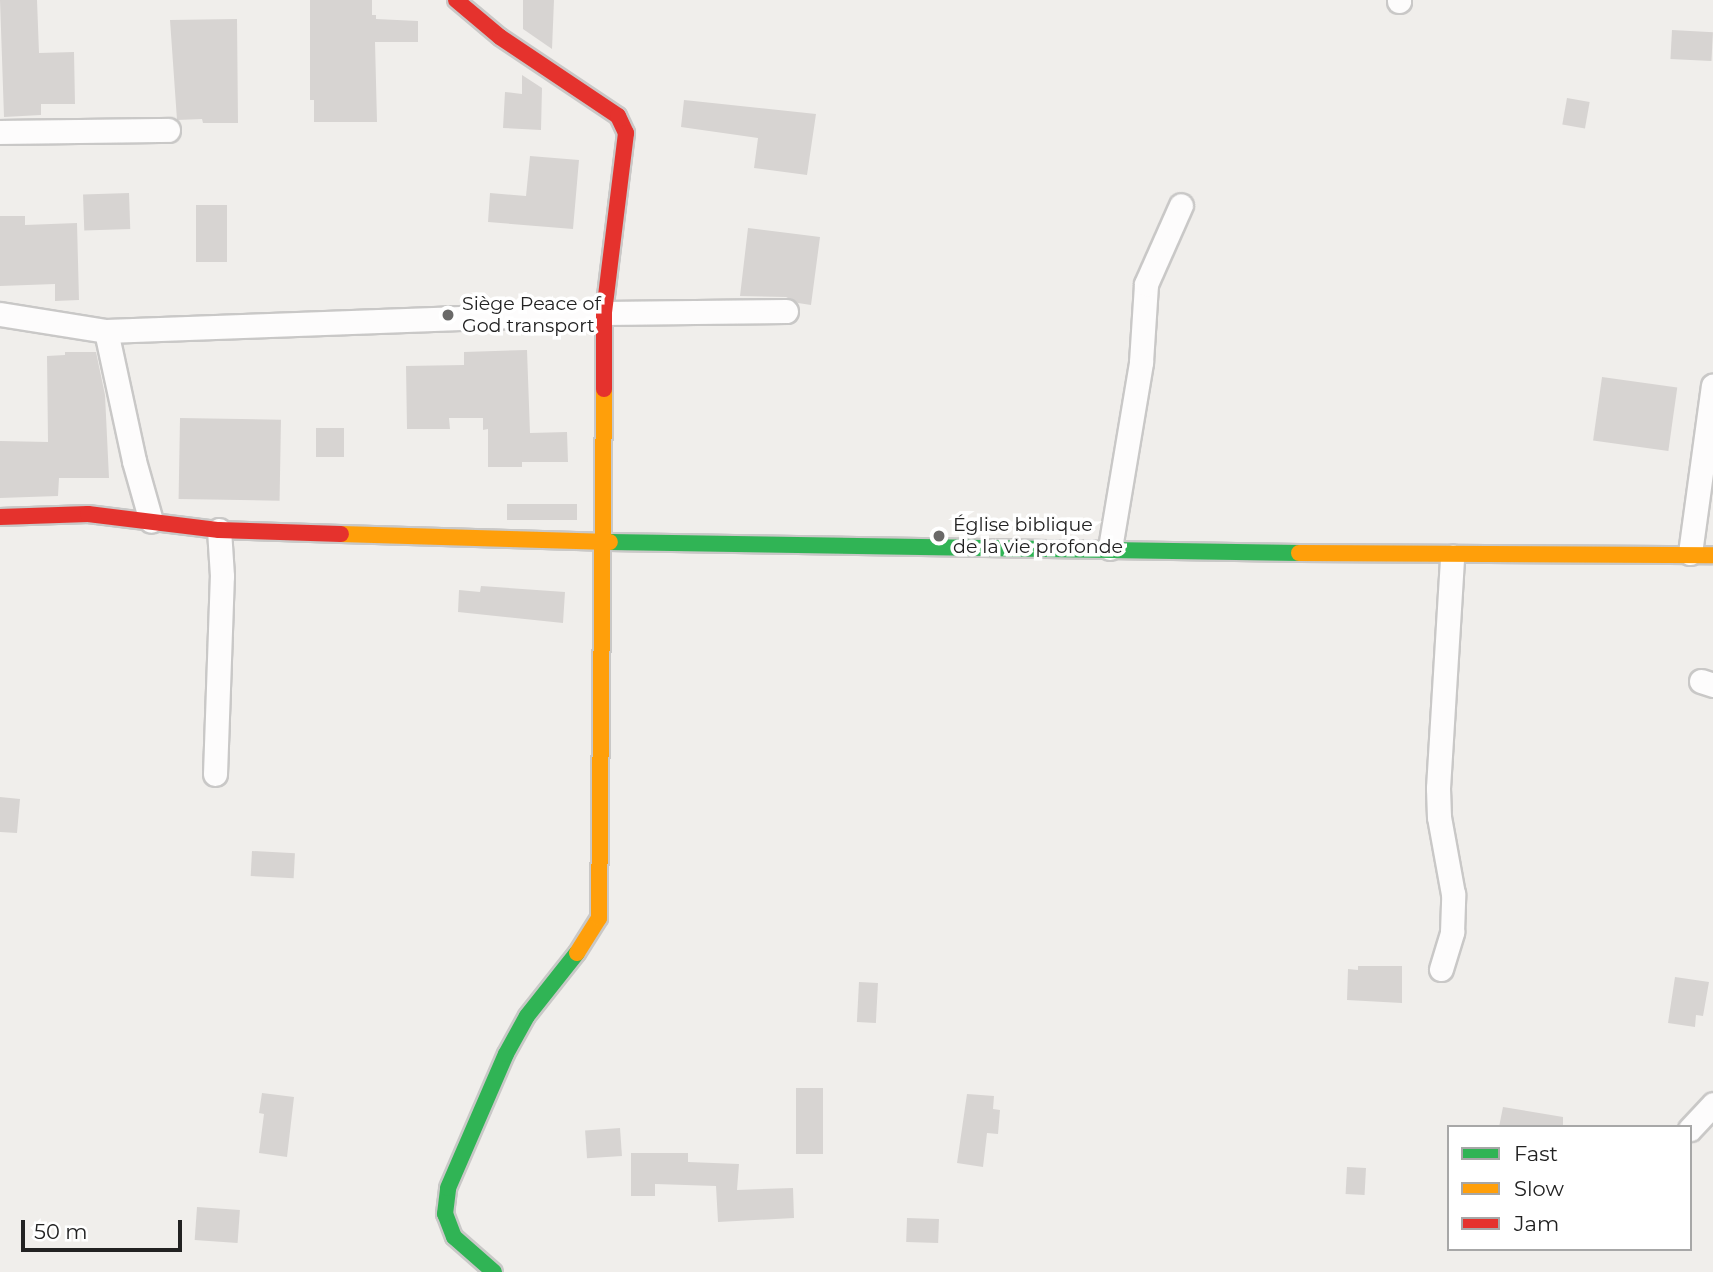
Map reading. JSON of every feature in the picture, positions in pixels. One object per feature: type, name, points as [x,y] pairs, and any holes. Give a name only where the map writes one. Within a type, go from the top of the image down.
[{"type":"street","points":[[459,2],[500,37],[618,116],[626,133],[604,313],[605,542],[598,918],[587,940],[527,1016],[506,1054],[448,1188],[445,1214],[454,1237],[494,1272]]},
{"type":"street","points":[[0,132],[168,130]]},
{"type":"street","points":[[1110,548],[1141,362],[1146,284],[1181,205]]},
{"type":"street","points":[[0,314],[106,331],[604,313],[786,312]]},
{"type":"street","points":[[106,331],[150,521]]},
{"type":"street","points":[[0,517],[88,514],[219,530],[605,542],[1110,548],[1452,556],[1702,554],[1713,386]]},
{"type":"street","points":[[215,774],[222,576],[219,530]]},
{"type":"street","points":[[1441,969],[1452,932],[1454,894],[1439,817],[1438,788],[1452,556]]},
{"type":"street","points":[[1692,1127],[1713,1104]]},
{"type":"building","points":[[0,0],[37,0],[39,53],[74,52],[75,104],[41,104],[41,115],[4,117]]},
{"type":"building","points":[[310,0],[372,0],[372,15],[376,15],[376,19],[418,21],[418,42],[375,42],[377,122],[314,122],[314,100],[310,100]]},
{"type":"building","points":[[523,0],[554,0],[552,49],[523,29]]},
{"type":"building","points":[[237,19],[238,123],[203,123],[202,119],[177,120],[170,20]]},
{"type":"building","points":[[1672,30],[1713,32],[1711,61],[1670,59]]},
{"type":"building","points":[[522,75],[542,88],[541,130],[503,128],[505,92],[522,94]]},
{"type":"building","points":[[1567,98],[1590,102],[1585,129],[1562,125]]},
{"type":"building","points":[[684,100],[816,114],[807,175],[754,168],[758,138],[681,127]]},
{"type":"building","points":[[530,156],[579,160],[573,229],[488,222],[490,193],[526,196]]},
{"type":"building","points":[[129,193],[130,229],[84,231],[83,195]]},
{"type":"building","points":[[196,205],[227,205],[227,262],[196,262]]},
{"type":"building","points":[[0,216],[25,216],[25,225],[77,223],[79,300],[55,301],[55,284],[0,286]]},
{"type":"building","points":[[748,228],[820,237],[811,305],[786,297],[740,296]]},
{"type":"building","points":[[527,350],[530,433],[567,432],[568,462],[522,462],[522,467],[488,467],[488,429],[483,430],[483,418],[449,418],[450,429],[407,429],[406,366],[464,365],[464,352]]},
{"type":"building","points":[[65,352],[96,352],[105,395],[109,478],[59,478],[58,496],[0,498],[0,441],[48,442],[47,356],[65,355]]},
{"type":"building","points":[[1602,377],[1677,388],[1668,451],[1593,440]]},
{"type":"building","points":[[180,418],[281,420],[280,501],[179,499]]},
{"type":"building","points":[[316,428],[344,428],[344,457],[316,457]]},
{"type":"building","points":[[507,504],[577,504],[577,520],[507,520]]},
{"type":"building","points":[[481,586],[565,592],[563,623],[458,612],[459,590],[480,592]]},
{"type":"building","points":[[0,797],[20,799],[17,833],[0,832]]},
{"type":"building","points":[[252,851],[295,853],[294,878],[251,876]]},
{"type":"building","points":[[1358,966],[1402,966],[1402,1003],[1347,1000],[1348,969],[1358,970]]},
{"type":"building","points":[[1675,977],[1709,982],[1703,1016],[1696,1015],[1695,1027],[1668,1023]]},
{"type":"building","points":[[859,982],[878,983],[876,1023],[857,1022]]},
{"type":"building","points":[[796,1088],[823,1088],[823,1154],[796,1154]]},
{"type":"building","points":[[262,1093],[294,1097],[287,1157],[259,1153],[264,1114],[259,1113]]},
{"type":"building","points":[[967,1094],[994,1096],[993,1109],[1000,1110],[998,1134],[987,1133],[983,1167],[957,1163]]},
{"type":"building","points":[[1503,1107],[1563,1117],[1563,1125],[1499,1125]]},
{"type":"building","points":[[620,1128],[622,1156],[587,1158],[585,1130]]},
{"type":"building","points":[[631,1153],[688,1153],[688,1162],[739,1164],[737,1190],[793,1188],[794,1218],[718,1222],[716,1186],[655,1184],[655,1196],[631,1196]]},
{"type":"building","points":[[1347,1167],[1366,1168],[1365,1195],[1346,1194]]},
{"type":"building","points":[[197,1207],[240,1210],[238,1243],[195,1240]]},
{"type":"building","points":[[907,1218],[939,1219],[938,1243],[906,1242]]},
{"type":"traffic: fast","points":[[610,542],[1299,553]]},
{"type":"traffic: fast","points":[[494,1272],[454,1237],[445,1214],[448,1188],[506,1054],[527,1016],[577,953]]},
{"type":"traffic: slow","points":[[577,953],[599,918],[604,389]]},
{"type":"traffic: slow","points":[[341,534],[610,542]]},
{"type":"traffic: slow","points":[[1299,553],[1713,555]]},
{"type":"traffic: jam","points":[[456,0],[500,37],[618,116],[626,133],[604,313],[604,389]]},
{"type":"traffic: jam","points":[[0,517],[88,514],[219,530],[341,534]]},
{"type":"place","name":"Siège Peace of God transport","points":[[448,315]]},
{"type":"place","name":"Église biblique de la vie profonde","points":[[939,536]]}]
